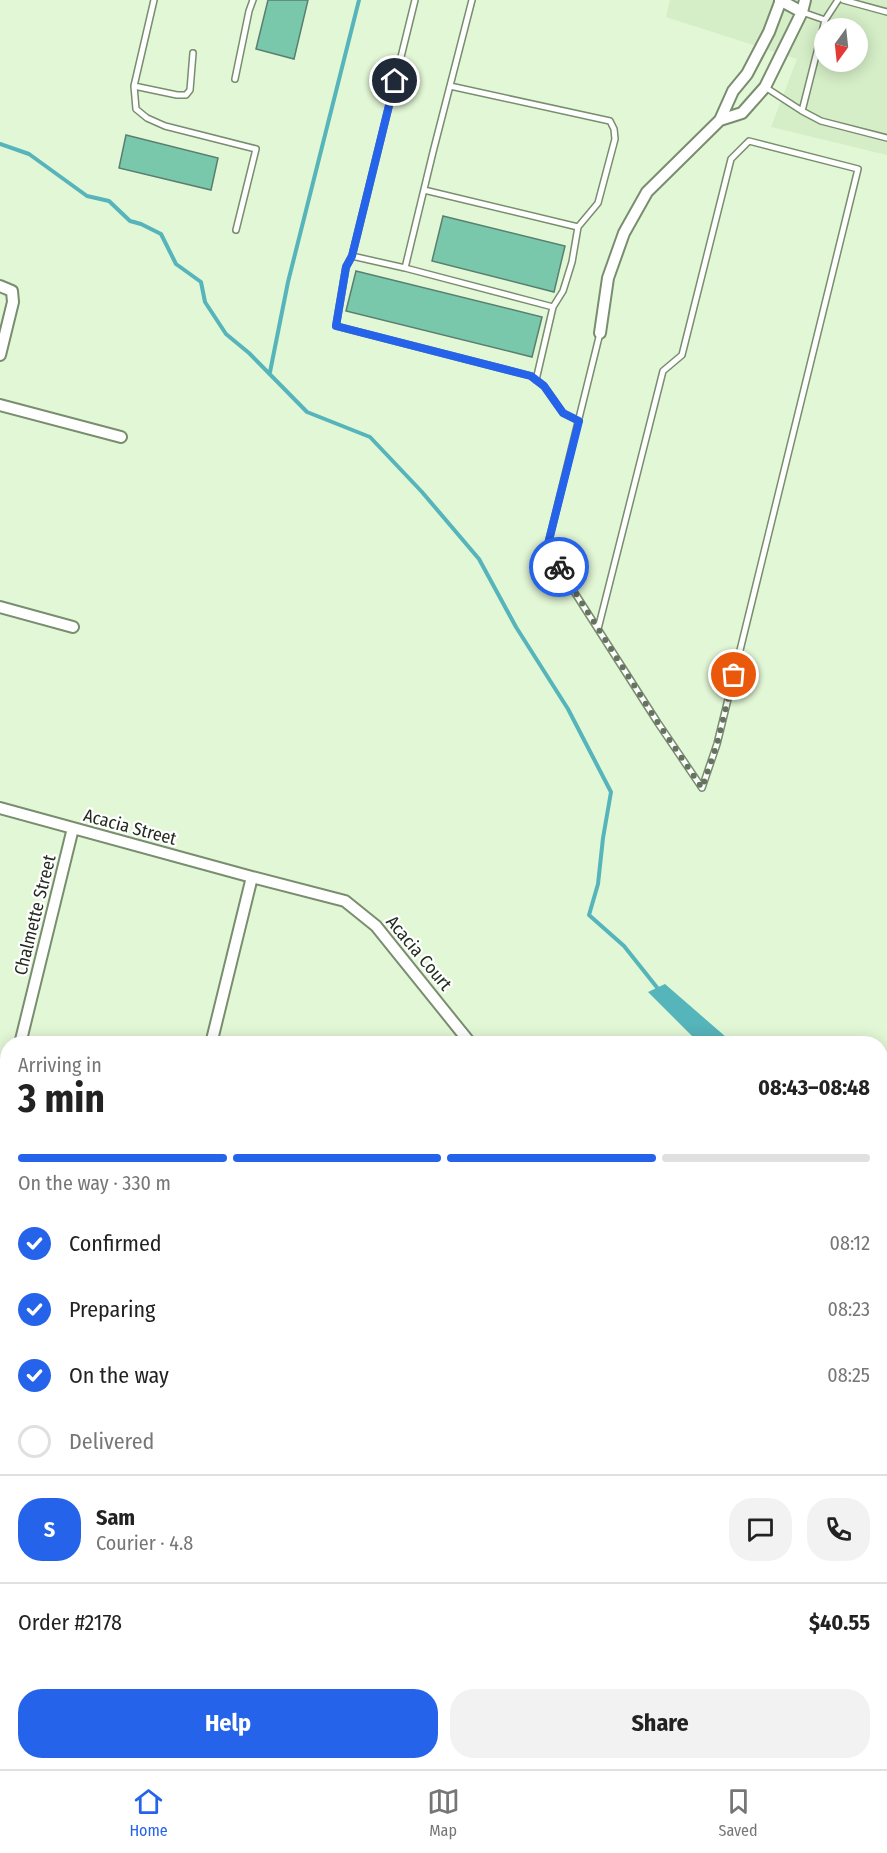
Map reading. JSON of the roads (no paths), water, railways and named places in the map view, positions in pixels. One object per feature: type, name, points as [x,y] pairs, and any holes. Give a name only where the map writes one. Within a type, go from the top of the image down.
[{"type":"street","points":[[600,333],[608,278],[624,232],[647,192],[720,120],[732,92],[747,74],[769,32],[780,0],[802,12]]},
{"type":"street","points":[[720,120],[742,113],[765,87],[806,0]]},
{"type":"street","points":[[747,74],[765,87]]},
{"type":"street","points":[[0,286],[12,291],[13,302],[0,355]]},
{"type":"street","points":[[0,405],[121,437]]},
{"type":"street","points":[[0,607],[73,627]]},
{"type":"street","name":"Acacia Street","points":[[0,808],[252,877]]},
{"type":"street","name":"Chalmette Street","points":[[22,1036],[73,828]]},
{"type":"street","points":[[213,1036],[252,877]]},
{"type":"street","name":"Acacia Court","points":[[252,877],[345,901],[376,926],[465,1036]]},
{"type":"lane","points":[[154,0],[134,86],[136,109],[147,118],[165,126],[256,149],[236,230]]},
{"type":"lane","points":[[234,79],[253,0]]},
{"type":"lane","points":[[415,0],[352,256],[346,267],[336,326],[531,376],[544,386],[563,413],[579,421]]},
{"type":"lane","points":[[405,268],[472,0]]},
{"type":"lane","points":[[826,18],[838,0]]},
{"type":"lane","points":[[843,0],[887,12]]},
{"type":"lane","points":[[802,12],[819,18]]},
{"type":"lane","points":[[134,86],[177,95],[186,94],[190,90],[193,53]]},
{"type":"lane","points":[[802,111],[814,64]]},
{"type":"lane","points":[[450,86],[610,121],[614,129],[615,139],[598,203],[578,227],[572,262],[563,291],[553,307],[536,380]]},
{"type":"lane","points":[[765,87],[821,121],[887,138]]},
{"type":"lane","points":[[598,629],[663,371],[682,355],[731,159],[749,141],[858,169],[717,744],[702,788],[598,629],[557,566],[548,544],[600,333]]},
{"type":"lane","points":[[424,190],[578,227]]},
{"type":"lane","points":[[352,256],[553,307]]},
{"type":"water","points":[[665,984],[725,1036],[692,1036],[648,992]]},
{"type":"waterway","points":[[270,372],[288,282],[359,0]]},
{"type":"waterway","points":[[0,144],[29,154],[87,196],[109,201],[130,221],[161,234],[176,264],[201,282],[205,302],[226,334],[249,353],[307,412],[370,437],[422,492],[479,559],[516,627],[568,709],[611,792],[598,884],[589,915],[624,946],[659,990]]}]
